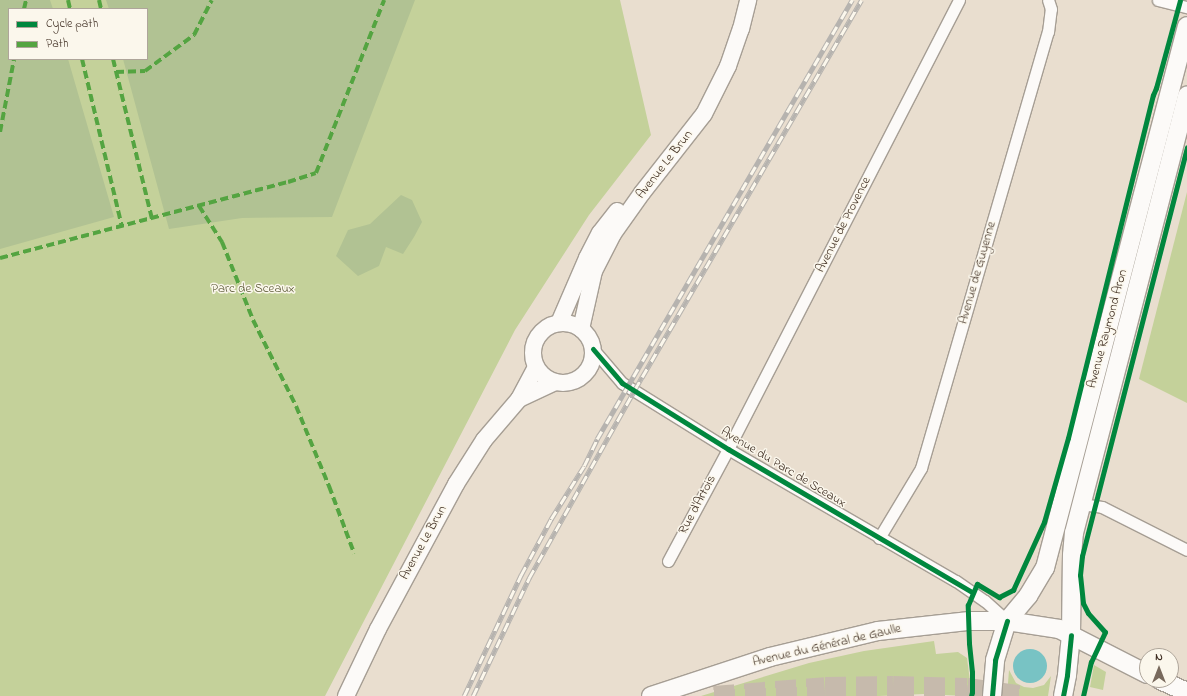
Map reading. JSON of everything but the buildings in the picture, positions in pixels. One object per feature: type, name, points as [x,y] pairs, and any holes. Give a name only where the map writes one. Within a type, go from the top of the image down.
[{"type":"main road","name":"Avenue Le Brun","points":[[559,323],[587,258],[600,233],[686,122],[704,93],[719,62],[738,0]]},
{"type":"main road","name":"Avenue Le Brun","points":[[580,329],[594,271],[613,234],[639,197],[704,114],[728,66],[741,29],[748,0]]},
{"type":"main road","name":"Avenue Raymond Aron","points":[[1007,621],[1028,596],[1045,568],[1187,26]]},
{"type":"main road","name":"Avenue Raymond Aron","points":[[1063,696],[1067,675],[1071,635],[1072,555],[1081,504],[1187,95]]},
{"type":"main road","points":[[559,323],[566,323],[580,329],[591,341],[593,349],[589,368],[583,376],[565,384],[547,379],[536,367],[533,358],[533,348],[536,339],[550,326],[559,323]]},
{"type":"main road","name":"Avenue Le Brun","points":[[346,696],[378,629],[456,484],[484,440],[519,399],[536,367]]},
{"type":"main road","name":"Avenue Le Brun","points":[[519,399],[555,382]]},
{"type":"main road","name":"Avenue du Général de Gaulle","points":[[651,696],[770,657],[878,631],[968,620],[1007,621],[1059,629],[1139,670]]},
{"type":"main road","points":[[992,696],[995,660],[1007,621]]},
{"type":"street","name":"Avenue de Provence","points":[[728,449],[959,0]]},
{"type":"street","name":"Avenue de Guyenne","points":[[880,538],[921,468],[1048,32],[1051,9],[1048,0]]},
{"type":"street","points":[[1158,0],[1187,7]]},
{"type":"street","name":"Avenue du Parc de Sceaux","points":[[593,349],[622,383],[728,449],[972,592],[1007,621]]},
{"type":"street","name":"Rue d'Artois","points":[[668,561],[728,449]]},
{"type":"street","points":[[1081,504],[1102,507],[1187,550]]},
{"type":"green space","name":"Parc de Sceaux","points":[[0,0],[620,0],[651,135],[589,215],[515,330],[325,696],[0,696]]},
{"type":"green space","points":[[0,0],[50,0],[53,8],[8,8],[8,60],[68,60],[114,217],[0,249]]},
{"type":"green space","points":[[106,0],[415,0],[332,217],[242,218],[169,229],[123,60],[148,60],[148,8],[109,8]]},
{"type":"green space","points":[[1187,192],[1187,403],[1139,379]]},
{"type":"green space","points":[[401,195],[412,200],[422,222],[403,254],[386,247],[379,266],[358,276],[336,256],[348,230],[370,224]]},
{"type":"green space","points":[[934,641],[936,654],[958,652],[967,658],[970,681],[967,696],[923,694],[879,696],[701,696],[809,663],[864,651]]},
{"type":"green space","points":[[1094,665],[1106,672],[1103,690],[1090,687]]},
{"type":"green space","points":[[1009,670],[1016,683],[1024,687],[1033,688],[1044,685],[1051,676],[1048,696],[1007,696]]},
{"type":"water","points":[[1030,649],[1042,654],[1047,666],[1042,678],[1030,683],[1018,678],[1013,666],[1018,654]]},
{"type":"tunnel","points":[[714,696],[825,687],[893,686],[967,688],[1024,696]]},
{"type":"railway","points":[[464,696],[521,575],[551,519],[584,466],[597,439],[852,0]]},
{"type":"railway","points":[[473,696],[529,578],[642,377],[861,0]]},
{"type":"marked path","points":[[24,8],[26,0]]},
{"type":"marked path","points":[[68,0],[70,8]]},
{"type":"marked path","points":[[99,0],[101,8]]},
{"type":"marked path","points":[[116,72],[145,71],[194,35],[212,0]]},
{"type":"marked path","points":[[0,258],[288,182],[316,173],[384,0]]},
{"type":"marked path","points":[[0,132],[14,60]]},
{"type":"marked path","points":[[82,60],[122,227]]},
{"type":"marked path","points":[[113,60],[152,219]]},
{"type":"marked path","points":[[199,206],[222,242],[253,320],[296,406],[329,486],[354,553]]},
{"type":"cycle path","points":[[971,696],[972,672],[969,643],[968,605],[977,584],[999,597],[1013,590],[1044,522],[1068,438],[1153,95],[1180,0]]},
{"type":"cycle path","points":[[1083,696],[1091,662],[1105,632],[1088,613],[1083,603],[1080,575],[1082,556],[1187,147]]},
{"type":"cycle path","points":[[593,349],[622,383],[728,449],[972,592]]},
{"type":"cycle path","points":[[992,696],[995,660],[1007,621]]},
{"type":"cycle path","points":[[1063,696],[1067,675],[1071,635]]}]
